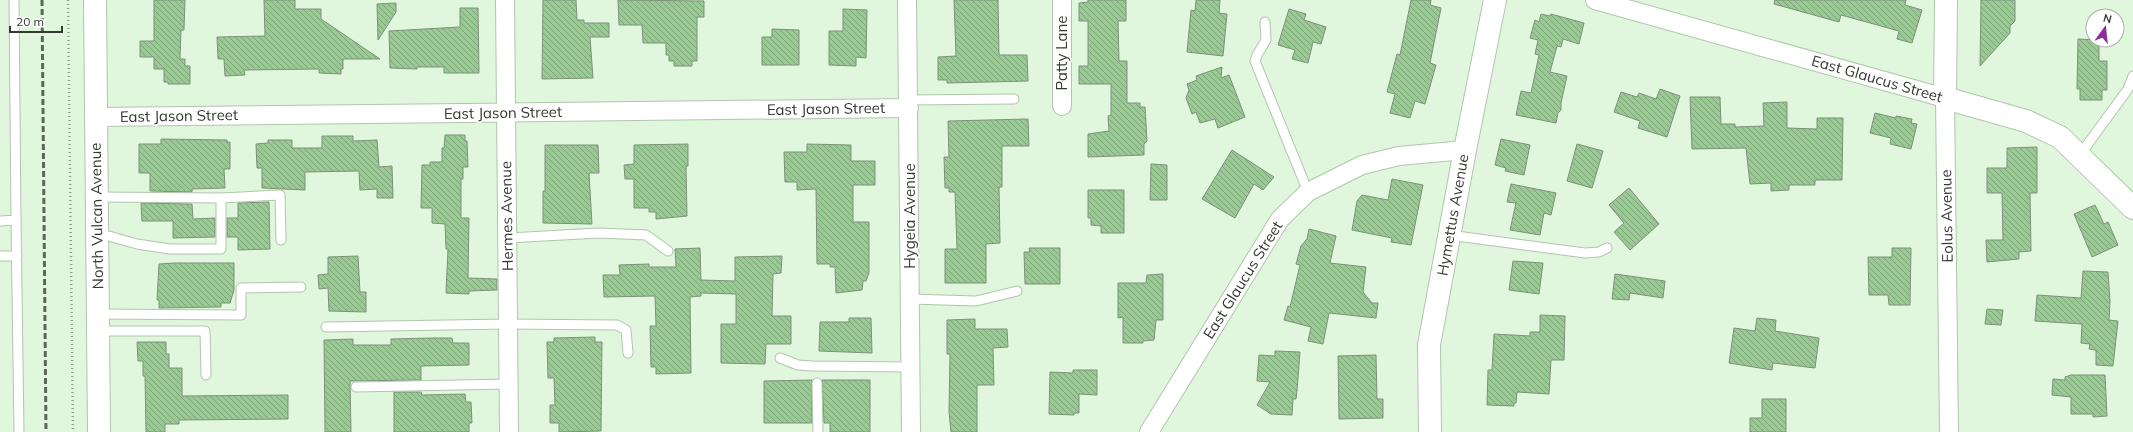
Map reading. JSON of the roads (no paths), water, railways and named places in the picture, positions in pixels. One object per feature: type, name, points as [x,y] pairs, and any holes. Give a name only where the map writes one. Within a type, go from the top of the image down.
[{"type":"street","name":"North Vulcan Avenue","points":[[95,0],[99,432]]},
{"type":"street","name":"Hermes Avenue","points":[[505,0],[509,432]]},
{"type":"street","name":"Hygeia Avenue","points":[[907,0],[911,432]]},
{"type":"street","name":"Patty Lane","points":[[1062,0],[1062,106]]},
{"type":"street","name":"Hymettus Avenue","points":[[1430,432],[1429,345],[1465,150],[1495,0]]},
{"type":"street","name":"East Glaucus Street","points":[[1594,0],[2026,121],[2060,138],[2133,208]]},
{"type":"street","name":"Eolus Avenue","points":[[1946,0],[1945,98],[1949,432]]},
{"type":"street","name":"East Jason Street","points":[[96,117],[505,113],[909,104]]},
{"type":"street","name":"East Glaucus Street","points":[[1149,432],[1280,219],[1308,192],[1362,165],[1399,156],[1465,150]]},
{"type":"lane","points":[[14,0],[16,256],[20,432]]},
{"type":"lane","points":[[1265,22],[1266,40],[1257,55],[1255,62],[1308,192]]},
{"type":"lane","points":[[2079,156],[2128,89],[2133,76]]},
{"type":"lane","points":[[909,104],[1014,99]]},
{"type":"lane","points":[[97,197],[221,198],[280,195],[281,240]]},
{"type":"lane","points":[[97,233],[137,244],[170,249],[221,249],[221,198]]},
{"type":"lane","points":[[0,221],[16,220]]},
{"type":"lane","points":[[507,238],[599,233],[646,235],[668,251]]},
{"type":"lane","points":[[1449,235],[1585,253],[1599,252],[1607,248]]},
{"type":"lane","points":[[0,256],[16,256]]},
{"type":"lane","points":[[98,322],[241,315],[241,288],[301,287]]},
{"type":"lane","points":[[910,299],[976,301],[1017,291]]},
{"type":"lane","points":[[98,322],[205,332],[206,375]]},
{"type":"lane","points":[[326,328],[508,324],[617,324],[626,330],[628,354]]},
{"type":"lane","points":[[780,358],[798,365],[812,366],[911,367]]},
{"type":"lane","points":[[817,383],[818,432]]},
{"type":"lane","points":[[356,388],[509,384]]},
{"type":"railway","points":[[42,0],[46,432]]}]
